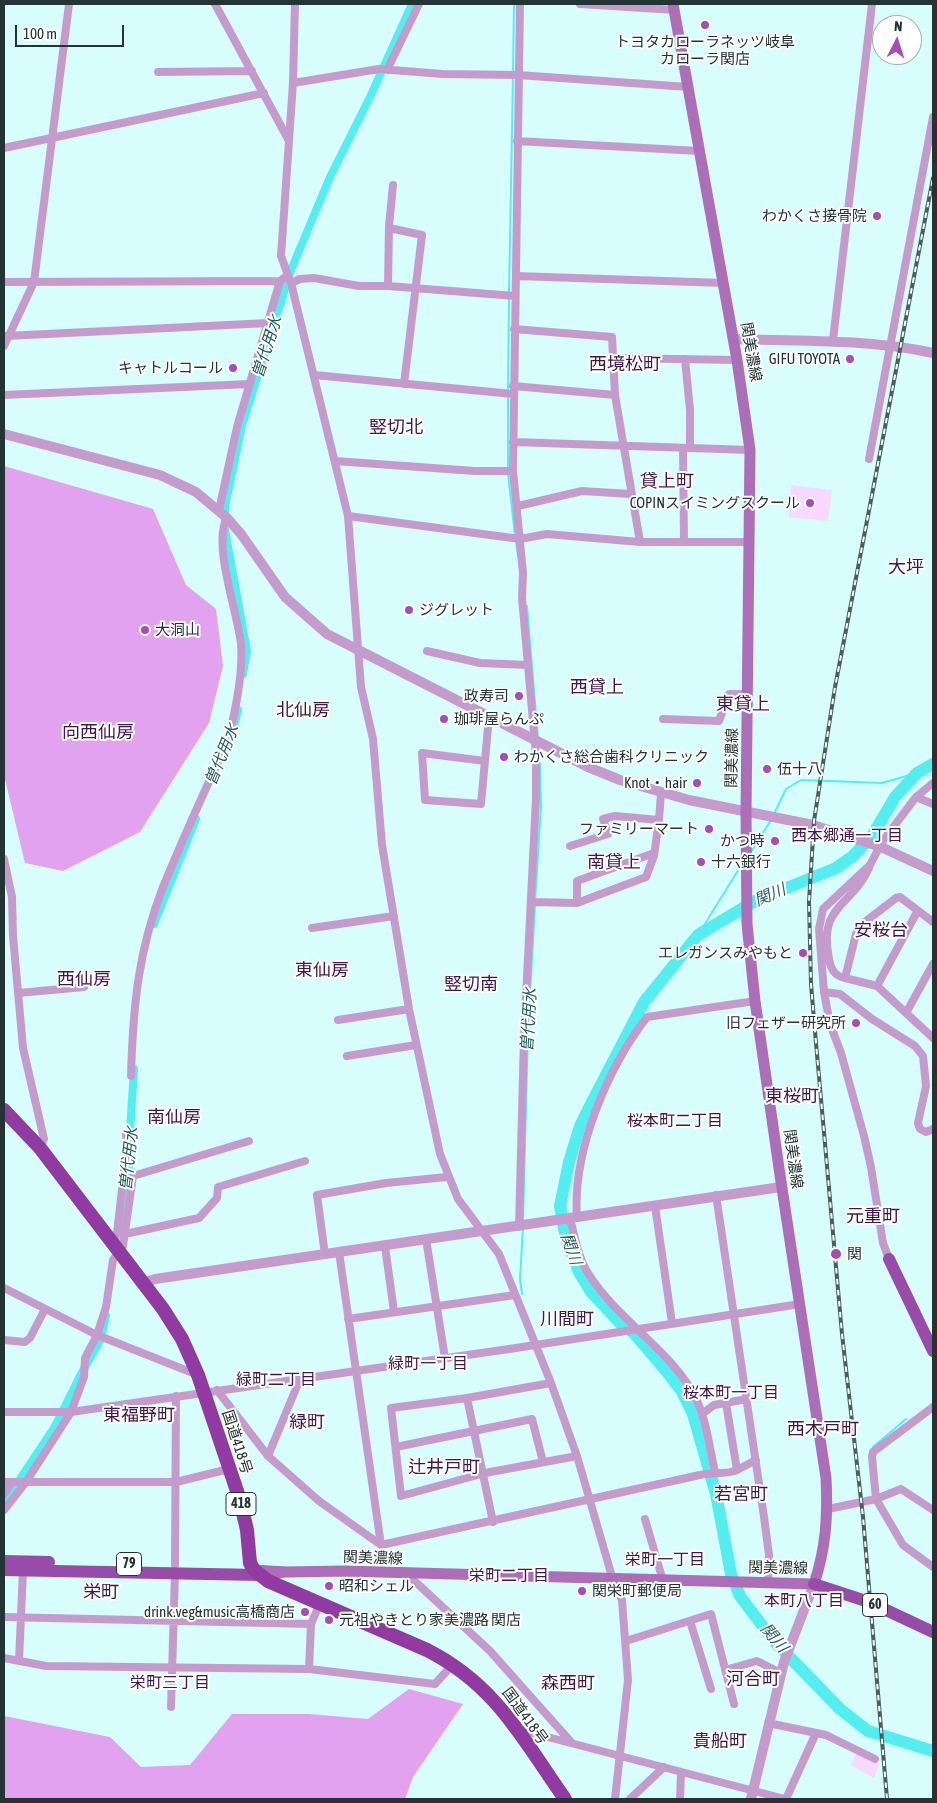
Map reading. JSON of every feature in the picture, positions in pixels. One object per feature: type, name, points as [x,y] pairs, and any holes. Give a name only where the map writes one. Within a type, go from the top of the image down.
[{"type":"highway","name":"国道418号","points":[[4,1110],[40,1148],[163,1309],[182,1339],[198,1375],[210,1391],[229,1469],[240,1500],[247,1530],[250,1563],[256,1573],[453,1663],[478,1682],[497,1702],[564,1799]]},
{"type":"main road","name":"関美濃線","points":[[256,1573],[407,1574],[814,1584],[824,1557],[828,1509],[826,1478],[781,1187],[755,1001],[747,917],[746,812],[750,450],[724,283],[674,7]]},
{"type":"main road","points":[[889,1259],[933,1351]]},
{"type":"main road","name":"79","points":[[4,1561],[256,1573]]},
{"type":"main road","name":"79","points":[[4,1570],[174,1569]]},
{"type":"main road","name":"60","points":[[814,1584],[869,1602],[933,1632]]},
{"type":"street","points":[[4,346],[6,336],[34,282],[69,4]]},
{"type":"street","points":[[215,4],[288,139]]},
{"type":"street","points":[[295,4],[293,83],[281,256],[291,283],[348,516],[361,687],[373,739],[382,845],[409,1008],[440,1154],[448,1177],[458,1199],[499,1254],[552,1382],[578,1456],[613,1580],[622,1600],[628,1680],[615,1799]]},
{"type":"street","points":[[387,70],[419,4]]},
{"type":"street","points":[[519,1227],[524,1037],[536,799],[522,598],[523,573],[513,470],[520,4]]},
{"type":"street","points":[[580,4],[674,7]]},
{"type":"street","points":[[832,340],[872,4]]},
{"type":"street","points":[[293,83],[387,70],[443,74],[518,75],[688,87]]},
{"type":"street","points":[[158,72],[252,71]]},
{"type":"street","points":[[4,148],[264,92]]},
{"type":"street","points":[[869,459],[933,117]]},
{"type":"street","points":[[517,141],[699,150]]},
{"type":"street","points":[[388,286],[389,228],[393,185]]},
{"type":"street","points":[[389,228],[422,235],[404,384]]},
{"type":"street","points":[[219,510],[237,426],[280,281],[287,275]]},
{"type":"street","points":[[516,276],[724,283]]},
{"type":"street","points":[[291,283],[300,279],[314,278],[359,286],[388,286],[515,296]]},
{"type":"street","points":[[4,282],[280,281]]},
{"type":"street","points":[[6,336],[268,323]]},
{"type":"street","points":[[514,329],[612,337],[615,395],[640,542]]},
{"type":"street","points":[[733,339],[832,340],[890,345],[933,353]]},
{"type":"street","points":[[614,358],[737,360]]},
{"type":"street","points":[[684,542],[686,448],[690,410],[685,359]]},
{"type":"street","points":[[314,375],[404,384],[615,395]]},
{"type":"street","points":[[4,395],[250,384]]},
{"type":"street","points":[[4,434],[160,475],[196,492],[227,518],[241,534],[285,597],[326,634],[533,740],[620,780],[661,793],[813,825],[880,847],[933,871]]},
{"type":"street","points":[[513,442],[750,450]]},
{"type":"street","points":[[335,461],[475,471],[513,470]]},
{"type":"street","points":[[518,506],[582,491],[631,494]]},
{"type":"street","points":[[348,516],[520,539],[547,534],[640,542],[749,542]]},
{"type":"street","points":[[131,1076],[133,1022],[140,958],[163,887],[222,754],[233,721],[241,660],[240,643],[224,563],[222,526],[227,518]]},
{"type":"street","points":[[427,651],[480,663],[528,665]]},
{"type":"street","points":[[663,719],[719,721],[729,694],[747,694]]},
{"type":"street","points":[[485,761],[422,753],[426,800],[481,804],[485,761],[489,717]]},
{"type":"street","points":[[933,784],[916,797],[882,842],[864,878],[829,918],[826,945],[832,970],[839,976],[877,986],[933,1038]]},
{"type":"street","points":[[532,902],[577,903],[646,877],[654,853],[660,820],[661,793]]},
{"type":"street","points":[[916,797],[933,804]]},
{"type":"street","points":[[570,846],[608,834],[604,819],[615,816],[660,820]]},
{"type":"street","points":[[577,903],[578,881],[654,853]]},
{"type":"street","points":[[4,859],[12,897],[23,1048],[44,1139],[40,1148]]},
{"type":"street","points":[[870,865],[823,909],[819,929],[824,992],[830,1024],[841,1053],[864,1136],[883,1243],[889,1259]]},
{"type":"street","points":[[845,978],[856,934],[861,925],[900,897],[917,912],[933,922]]},
{"type":"street","points":[[877,986],[917,912]]},
{"type":"street","points":[[312,928],[394,916]]},
{"type":"street","points":[[906,1013],[930,980],[933,964]]},
{"type":"street","points":[[18,993],[84,987]]},
{"type":"street","points":[[824,992],[840,994],[872,1019],[915,1046],[923,1056],[926,1068],[926,1086],[918,1123],[920,1130],[926,1132],[933,1129]]},
{"type":"street","points":[[716,1472],[702,1414],[693,1392],[679,1372],[635,1329],[603,1294],[587,1272],[574,1218],[576,1179],[582,1150],[597,1110],[617,1066],[647,1016],[755,1001]]},
{"type":"street","points":[[338,1020],[409,1008]]},
{"type":"street","points":[[346,1056],[416,1045]]},
{"type":"street","points":[[4,1510],[26,1482],[71,1412],[84,1377],[85,1358],[97,1335],[106,1307],[114,1260],[127,1146],[126,1134]]},
{"type":"street","points":[[115,1248],[123,1246],[133,1176],[249,1141]]},
{"type":"street","points":[[125,1234],[199,1218],[217,1198],[218,1187],[305,1161]]},
{"type":"street","points":[[325,1254],[318,1195],[386,1183],[448,1177]]},
{"type":"street","points":[[143,1283],[155,1279],[519,1227],[716,1195],[781,1187]]},
{"type":"street","points":[[716,1195],[735,1314],[769,1556],[768,1583]]},
{"type":"street","points":[[655,1206],[672,1323]]},
{"type":"street","points":[[426,1239],[445,1358]]},
{"type":"street","points":[[385,1246],[394,1312]]},
{"type":"street","points":[[339,1252],[381,1546]]},
{"type":"street","points":[[4,1288],[97,1335],[198,1375]]},
{"type":"street","points":[[348,1319],[516,1295]]},
{"type":"street","points":[[4,1412],[71,1412],[355,1372],[800,1304]]},
{"type":"street","points":[[4,1340],[25,1342],[30,1338],[45,1309]]},
{"type":"street","points":[[268,1456],[300,1379]]},
{"type":"street","points":[[552,1382],[468,1398],[391,1408],[401,1496],[485,1473],[578,1456]]},
{"type":"street","points":[[210,1391],[268,1456],[319,1501],[381,1546],[700,1475],[716,1472],[731,1473],[756,1460]]},
{"type":"street","points":[[170,1707],[176,1482],[176,1396]]},
{"type":"street","points":[[468,1398],[494,1522]]},
{"type":"street","points":[[702,1414],[714,1405],[747,1399]]},
{"type":"street","points":[[726,1403],[738,1470]]},
{"type":"street","points":[[933,1407],[873,1452],[876,1499],[903,1545],[933,1568]]},
{"type":"street","points":[[396,1447],[532,1419],[543,1462]]},
{"type":"street","points":[[4,1494],[8,1482],[176,1482],[229,1469]]},
{"type":"street","points":[[828,1509],[876,1499],[901,1489],[933,1510]]},
{"type":"street","points":[[644,1519],[663,1581]]},
{"type":"street","points":[[19,1661],[22,1570]]},
{"type":"street","points":[[407,1574],[490,1651],[571,1742]]},
{"type":"street","points":[[752,1795],[784,1662],[814,1584]]},
{"type":"street","points":[[309,1669],[311,1624],[320,1603]]},
{"type":"street","points":[[626,1641],[710,1614],[734,1704]]},
{"type":"street","points":[[4,1617],[311,1624]]},
{"type":"street","points":[[690,1621],[711,1689]]},
{"type":"street","points":[[4,1658],[46,1666],[309,1669],[435,1684],[453,1663]]},
{"type":"street","points":[[725,1670],[757,1661],[781,1673]]},
{"type":"street","points":[[768,1723],[816,1732],[840,1740],[875,1760]]},
{"type":"street","points":[[515,1728],[664,1767],[752,1795],[785,1799],[816,1732]]},
{"type":"street","points":[[630,1799],[664,1767]]},
{"type":"street","points":[[680,1799],[681,1772]]},
{"type":"shaded area","points":[[4,466],[153,509],[186,585],[216,609],[223,666],[209,723],[140,832],[63,871],[25,863],[4,775]]},
{"type":"shaded area","name":"COPINスイミングスクール","points":[[791,485],[832,490],[828,521],[789,517]]},
{"type":"shaded area","points":[[409,1689],[463,1704],[413,1777],[405,1799],[4,1799],[4,1716],[110,1737],[141,1767],[190,1765],[232,1714],[309,1714],[368,1719]]},
{"type":"shaded area","points":[[857,1752],[880,1763],[874,1778],[851,1765]]},
{"type":"waterway","name":"曽代用水","points":[[225,519],[225,507],[242,426],[291,270],[330,177],[371,95],[412,4]]},
{"type":"waterway","name":"曽代用水","points":[[513,71],[514,4]]},
{"type":"waterway","name":"曽代用水","points":[[509,294],[513,76]]},
{"type":"waterway","name":"曽代用水","points":[[508,391],[509,299]]},
{"type":"waterway","name":"曽代用水","points":[[508,396],[508,469]]},
{"type":"waterway","name":"曽代用水","points":[[508,474],[515,536]]},
{"type":"waterway","name":"曽代用水","points":[[225,530],[247,651],[243,674]]},
{"type":"waterway","name":"曽代用水","points":[[516,541],[518,556]]},
{"type":"waterway","name":"曽代用水","points":[[527,606],[538,739]]},
{"type":"waterway","name":"曽代用水","points":[[232,735],[238,710]]},
{"type":"waterway","name":"曽代用水","points":[[535,901],[541,807],[540,763]]},
{"type":"waterway","name":"関川","points":[[933,764],[917,773],[895,797],[872,836],[853,856],[836,868],[755,901],[698,935],[644,1002],[593,1100],[580,1126],[569,1162],[560,1206],[566,1239],[579,1272],[591,1292],[620,1323],[634,1333],[668,1373],[681,1390],[693,1414],[716,1494],[731,1574],[740,1596],[773,1640],[840,1709],[868,1731],[933,1751]]},
{"type":"waterway","points":[[774,814],[786,789],[801,780],[882,783],[917,773]]},
{"type":"waterway","name":"曽代用水","points":[[154,924],[196,819]]},
{"type":"waterway","points":[[751,852],[771,820]]},
{"type":"waterway","points":[[698,935],[742,864]]},
{"type":"waterway","name":"曽代用水","points":[[523,1221],[528,1030],[535,906]]},
{"type":"waterway","name":"曽代用水","points":[[118,1248],[132,1144],[130,1130],[134,1069]]},
{"type":"waterway","name":"曽代用水","points":[[522,1294],[520,1279],[523,1228]]},
{"type":"waterway","name":"曽代用水","points":[[4,1503],[54,1428],[101,1339],[106,1316]]},
{"type":"waterway","points":[[873,1447],[906,1419]]},
{"type":"railway","points":[[887,1799],[863,1517],[842,1334],[816,1043],[811,984],[809,902],[814,821],[835,687],[933,178]]},
{"type":"place","name":"トヨタカローラネッツ岐阜 カローラ関店","points":[[705,25]]},
{"type":"place","name":"わかくさ接骨院","points":[[877,216]]},
{"type":"place","name":"GIFU TOYOTA","points":[[850,359]]},
{"type":"place","name":"キャトルコール","points":[[233,368]]},
{"type":"place","name":"COPINスイミングスクール","points":[[810,503]]},
{"type":"place","name":"ジグレット","points":[[409,610]]},
{"type":"place","name":"大洞山","points":[[145,630]]},
{"type":"place","name":"政寿司","points":[[519,696]]},
{"type":"place","name":"珈琲屋らんぷ","points":[[444,719]]},
{"type":"place","name":"わかくさ総合歯科クリニック","points":[[504,757]]},
{"type":"place","name":"伍十八","points":[[767,769]]},
{"type":"place","name":"Knot・hair","points":[[697,783]]},
{"type":"place","name":"ファミリーマート","points":[[709,829]]},
{"type":"place","name":"かつ時","points":[[775,841]]},
{"type":"place","name":"十六銀行","points":[[701,862]]},
{"type":"place","name":"エレガンスみやもと","points":[[803,953]]},
{"type":"place","name":"旧フェザー研究所","points":[[856,1023]]},
{"type":"place","name":"関","points":[[836,1254]]},
{"type":"place","name":"昭和シェル","points":[[329,1586]]},
{"type":"place","name":"関栄町郵便局","points":[[582,1591]]},
{"type":"place","name":"drink.veg&music高橋商店","points":[[305,1612]]},
{"type":"place","name":"元祖やきとり家美濃路 関店","points":[[329,1620]]},
{"type":"district","name":"西境松町","points":[[625,364]]},
{"type":"district","name":"竪切北","points":[[396,427]]},
{"type":"district","name":"貸上町","points":[[667,481]]},
{"type":"district","name":"大坪","points":[[906,567]]},
{"type":"district","name":"西貸上","points":[[597,687]]},
{"type":"district","name":"東貸上","points":[[743,704]]},
{"type":"district","name":"北仙房","points":[[303,710]]},
{"type":"district","name":"向西仙房","points":[[98,732]]},
{"type":"district","name":"西本郷通一丁目","points":[[847,836]]},
{"type":"district","name":"南貸上","points":[[614,862]]},
{"type":"district","name":"安桜台","points":[[881,930]]},
{"type":"district","name":"東仙房","points":[[322,970]]},
{"type":"district","name":"西仙房","points":[[84,979]]},
{"type":"district","name":"竪切南","points":[[471,984]]},
{"type":"district","name":"東桜町","points":[[792,1096]]},
{"type":"district","name":"南仙房","points":[[174,1117]]},
{"type":"district","name":"桜本町二丁目","points":[[675,1121]]},
{"type":"district","name":"元重町","points":[[873,1216]]},
{"type":"district","name":"川間町","points":[[567,1319]]},
{"type":"district","name":"緑町一丁目","points":[[428,1364]]},
{"type":"district","name":"緑町二丁目","points":[[276,1380]]},
{"type":"district","name":"桜本町一丁目","points":[[731,1393]]},
{"type":"district","name":"東福野町","points":[[139,1415]]},
{"type":"district","name":"緑町","points":[[307,1422]]},
{"type":"district","name":"西木戸町","points":[[823,1429]]},
{"type":"district","name":"辻井戸町","points":[[444,1467]]},
{"type":"district","name":"若宮町","points":[[741,1494]]},
{"type":"district","name":"栄町一丁目","points":[[665,1560]]},
{"type":"district","name":"栄町二丁目","points":[[509,1576]]},
{"type":"district","name":"栄町","points":[[101,1592]]},
{"type":"district","name":"本町八丁目","points":[[804,1601]]},
{"type":"district","name":"河合町","points":[[753,1679]]},
{"type":"district","name":"栄町三丁目","points":[[170,1683]]},
{"type":"district","name":"森西町","points":[[568,1683]]},
{"type":"district","name":"貴船町","points":[[720,1741]]}]
